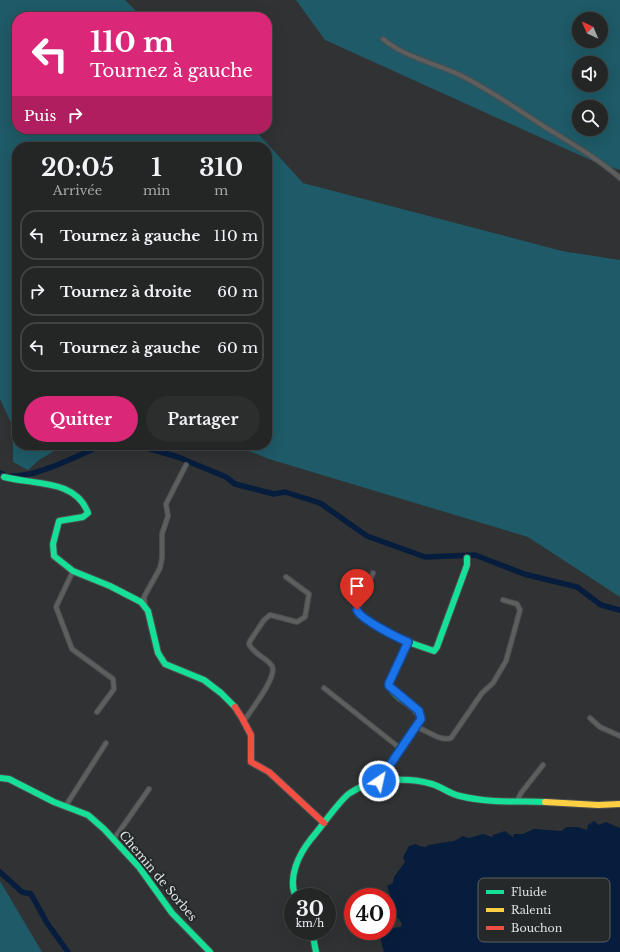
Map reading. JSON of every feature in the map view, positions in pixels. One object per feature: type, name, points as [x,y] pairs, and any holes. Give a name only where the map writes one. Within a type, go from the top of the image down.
[{"type":"street","points":[[383,39],[391,46],[442,66],[494,94],[575,145],[605,165],[620,178]]},
{"type":"street","points":[[186,465],[166,504],[168,516],[162,539],[162,558],[160,568],[144,597],[161,659],[165,664],[196,675],[211,685],[230,702],[244,721],[251,735],[251,762],[269,772],[324,823]]},
{"type":"street","points":[[4,477],[18,482],[45,484],[76,494],[88,513],[86,516],[81,518],[65,518],[59,521],[52,551],[54,556],[70,567],[73,571],[113,585],[145,605]]},
{"type":"street","points":[[373,573],[357,610],[359,615],[387,630],[395,637],[427,650],[434,651],[437,647],[467,558]]},
{"type":"street","points":[[73,571],[56,607],[72,649],[113,679],[114,689],[97,712]]},
{"type":"street","points":[[244,721],[271,680],[273,672],[270,664],[253,652],[248,644],[264,620],[270,615],[297,622],[305,617],[310,594],[286,577]]},
{"type":"street","points":[[416,727],[424,729],[442,739],[451,738],[482,693],[493,684],[506,661],[520,610],[517,604],[503,600]]},
{"type":"street","points":[[379,781],[421,719],[419,711],[389,686],[408,642]]},
{"type":"street","points":[[324,688],[401,749]]},
{"type":"street","points":[[590,718],[600,727],[620,736]]},
{"type":"street","points":[[66,807],[106,743]]},
{"type":"street","points":[[517,801],[521,792],[543,765]]},
{"type":"street","name":"Chemin de Sorbes","points":[[0,778],[9,779],[66,807],[88,815],[114,839],[139,868],[172,913],[210,952]]},
{"type":"street","points":[[292,888],[292,881],[297,861],[304,848],[324,823],[349,793],[379,781],[398,780],[432,784],[458,796],[472,799],[598,805],[620,804]]},
{"type":"street","points":[[114,839],[149,789]]},
{"type":"street","points":[[314,940],[316,952]]},
{"type":"shaded area","points":[[0,0],[125,0],[137,12],[12,12],[12,134],[259,134],[266,142],[12,142],[12,425],[0,399]]},
{"type":"shaded area","points":[[296,0],[620,0],[620,170],[597,163],[325,40]]},
{"type":"shaded area","points":[[272,149],[303,183],[562,251],[620,260],[620,597],[528,537],[269,459],[246,450],[272,450]]},
{"type":"shaded area","points":[[13,450],[56,450],[39,460],[28,470],[13,462]]},
{"type":"shaded area","points":[[594,821],[599,825],[606,822],[620,828],[620,952],[384,952],[381,940],[396,940],[396,928],[401,927],[402,924],[396,916],[396,888],[388,888],[387,886],[393,883],[394,877],[405,862],[403,857],[409,846],[416,844],[426,847],[428,845],[454,841],[463,836],[469,838],[483,834],[492,837],[493,835],[505,831],[513,837],[514,834],[523,834],[534,829],[561,831],[567,827],[578,827],[587,830],[588,825]]},
{"type":"shaded area","points":[[0,881],[42,952],[0,952]]},
{"type":"waterway","points":[[11,476],[21,476],[44,470],[91,450]]},
{"type":"waterway","points":[[154,450],[178,457],[226,477],[235,484],[274,494],[285,492],[320,503],[367,536],[425,557],[475,555],[524,574],[577,587],[601,605],[620,610]]},
{"type":"waterway","points":[[0,872],[22,892],[31,894],[47,923],[68,952]]},
{"type":"traffic: fast","points":[[4,477],[53,485],[74,494],[82,502],[88,513],[83,517],[59,521],[53,544],[54,556],[73,571],[110,586],[141,602],[148,611],[158,653],[165,664],[204,680],[221,693],[235,707]]},
{"type":"traffic: fast","points":[[379,781],[421,719],[418,713],[391,689],[389,683],[408,642],[434,651],[437,647],[467,565],[467,558]]},
{"type":"traffic: fast","points":[[0,778],[9,779],[54,802],[88,815],[104,829],[139,867],[172,913],[210,952]]},
{"type":"traffic: fast","points":[[294,888],[293,882],[296,866],[302,852],[311,839],[346,796],[369,784],[390,780],[412,780],[432,784],[456,795],[470,798],[491,801],[545,802]]},
{"type":"traffic: fast","points":[[314,940],[316,952]]},
{"type":"traffic: slow","points":[[545,802],[598,805],[620,804]]},
{"type":"traffic: jam","points":[[235,707],[251,735],[251,762],[269,772],[324,823]]},
{"type":"route","points":[[357,610],[359,615],[363,618],[387,630],[395,637],[408,642],[389,686],[390,689],[419,711],[421,719],[379,781]]}]
